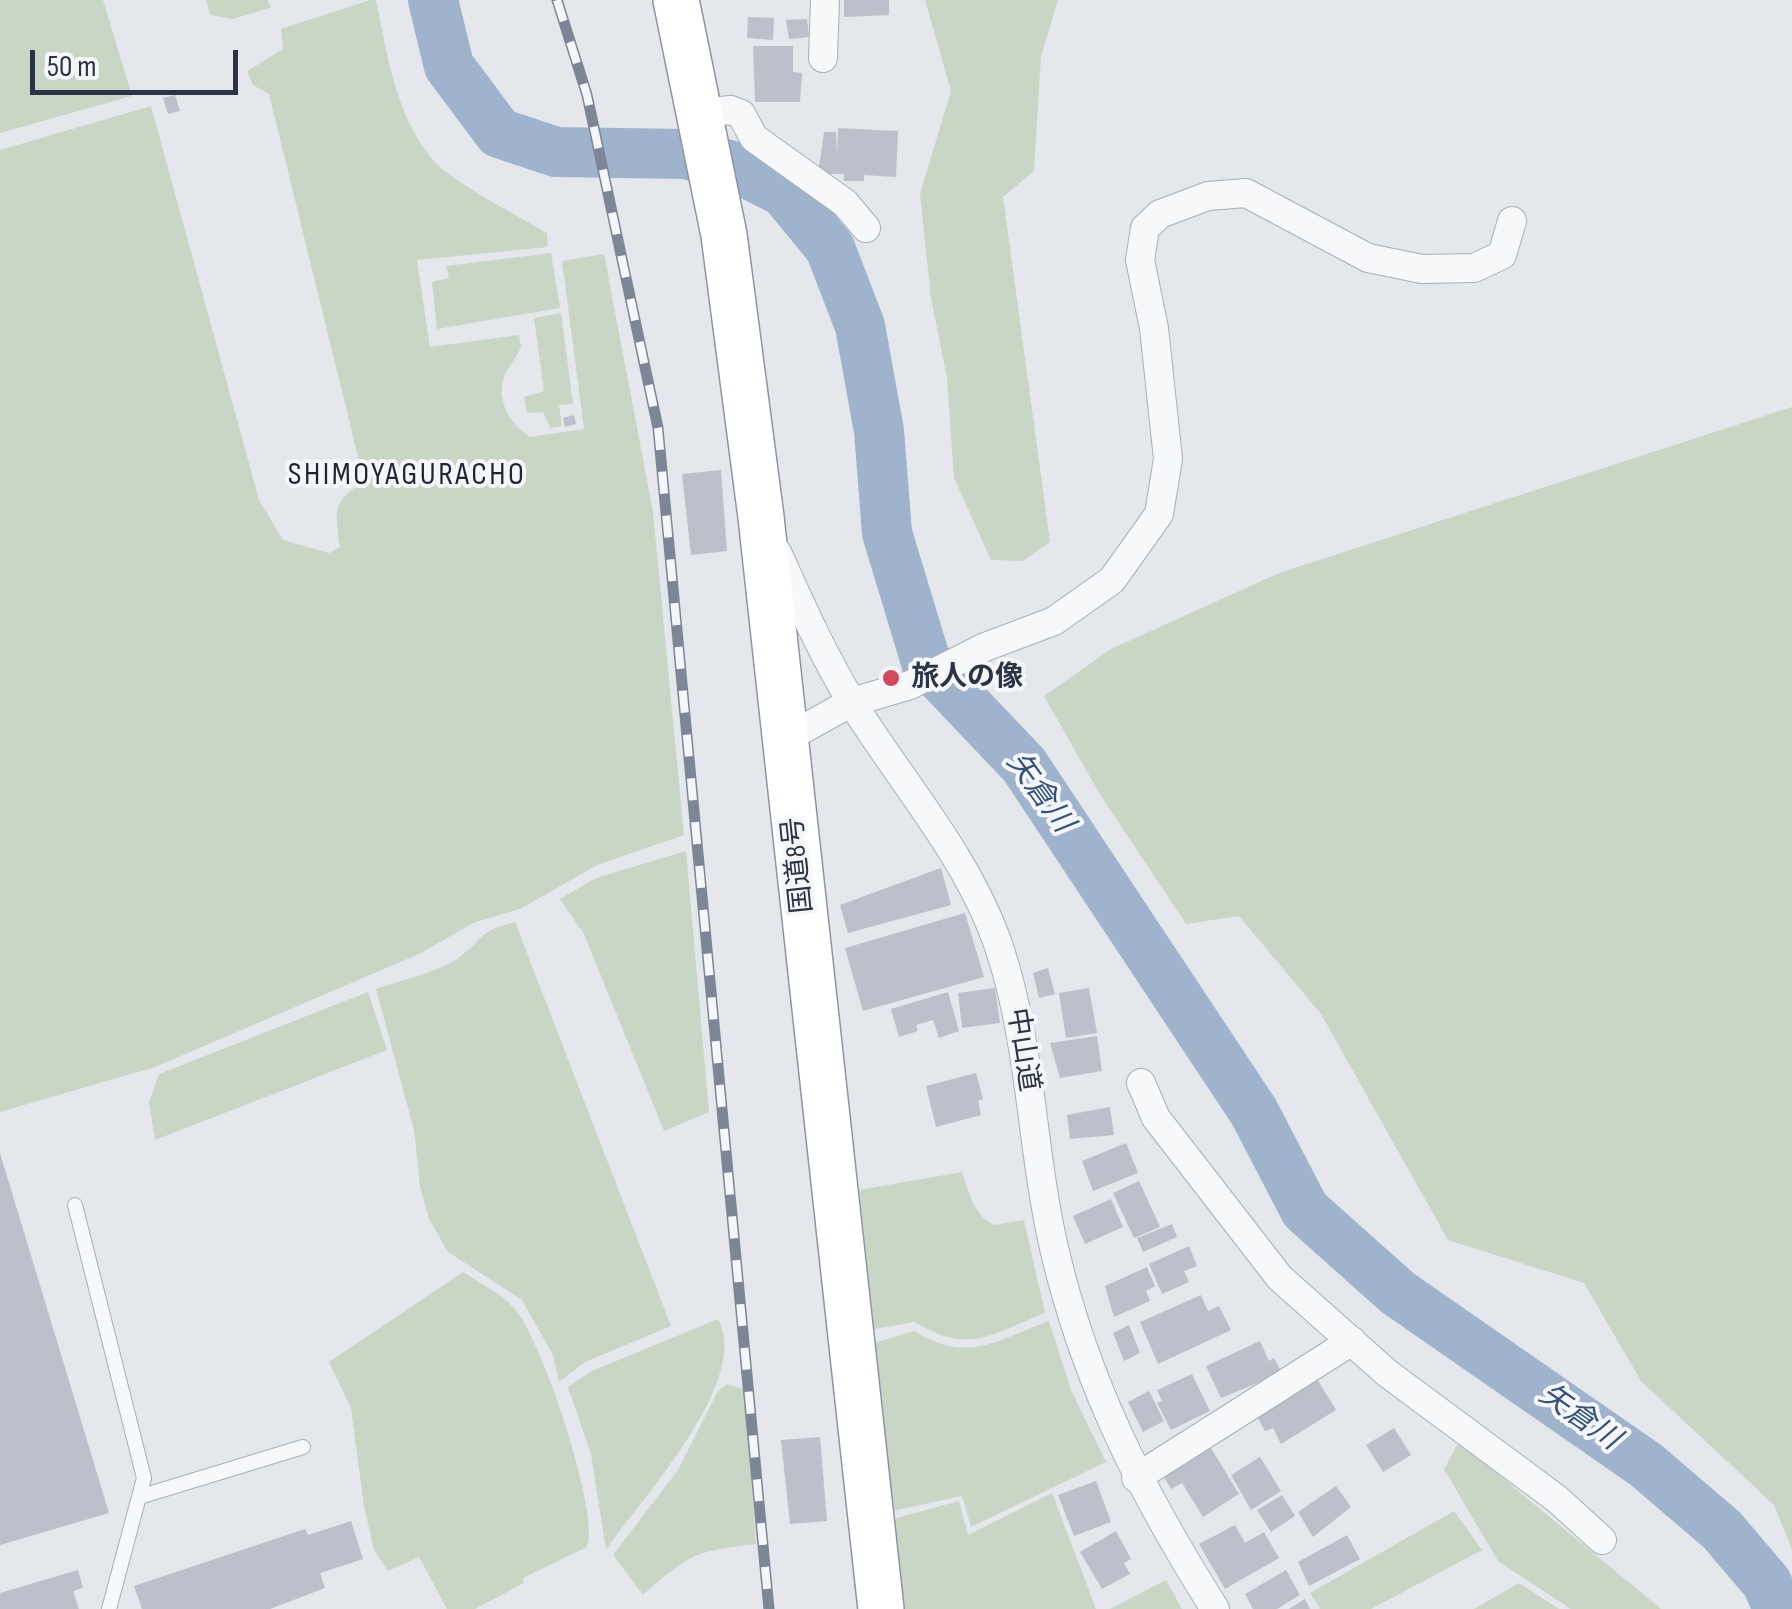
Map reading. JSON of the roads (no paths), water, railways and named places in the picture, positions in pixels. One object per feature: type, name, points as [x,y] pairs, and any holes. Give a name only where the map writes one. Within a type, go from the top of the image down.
[{"type":"highway","name":"国道8号","points":[[676,0],[724,235],[761,517],[881,1609]]},
{"type":"street","points":[[823,58],[825,0]]},
{"type":"street","points":[[702,118],[730,110],[742,114],[754,138],[846,203],[866,228]]},
{"type":"street","points":[[785,739],[852,702],[910,685],[985,647],[1054,622],[1112,580],[1159,514],[1168,458],[1154,328],[1140,260],[1145,228],[1160,214],[1208,196],[1246,193],[1368,258],[1422,269],[1474,268],[1502,255],[1512,221]]},
{"type":"street","name":"中山道","points":[[761,517],[820,646],[852,702],[959,862],[998,943],[1021,1034],[1055,1252],[1092,1378],[1136,1478],[1215,1609]]},
{"type":"street","points":[[774,635],[820,646]]},
{"type":"street","points":[[1142,1083],[1156,1118],[1228,1216],[1280,1278],[1387,1374],[1557,1500],[1602,1540]]},
{"type":"street","points":[[1136,1478],[1352,1342]]},
{"type":"lane","points":[[74,1206],[144,1478],[109,1609]]},
{"type":"lane","points":[[139,1497],[302,1447]]},
{"type":"waterway","name":"矢倉川","points":[[433,0],[449,66],[499,133],[556,152],[685,154],[733,166],[784,192],[830,248],[860,326],[879,431],[887,533],[926,662],[1024,765],[1254,1112],[1305,1210],[1398,1293],[1646,1465],[1722,1530],[1767,1583],[1778,1609]]},
{"type":"railway","points":[[557,0],[587,95],[658,428],[769,1609]]},
{"type":"place","name":"旅人の像","points":[[891,678]]},
{"type":"district","name":"SHIMOYAGURACHO","points":[[407,476]]}]
